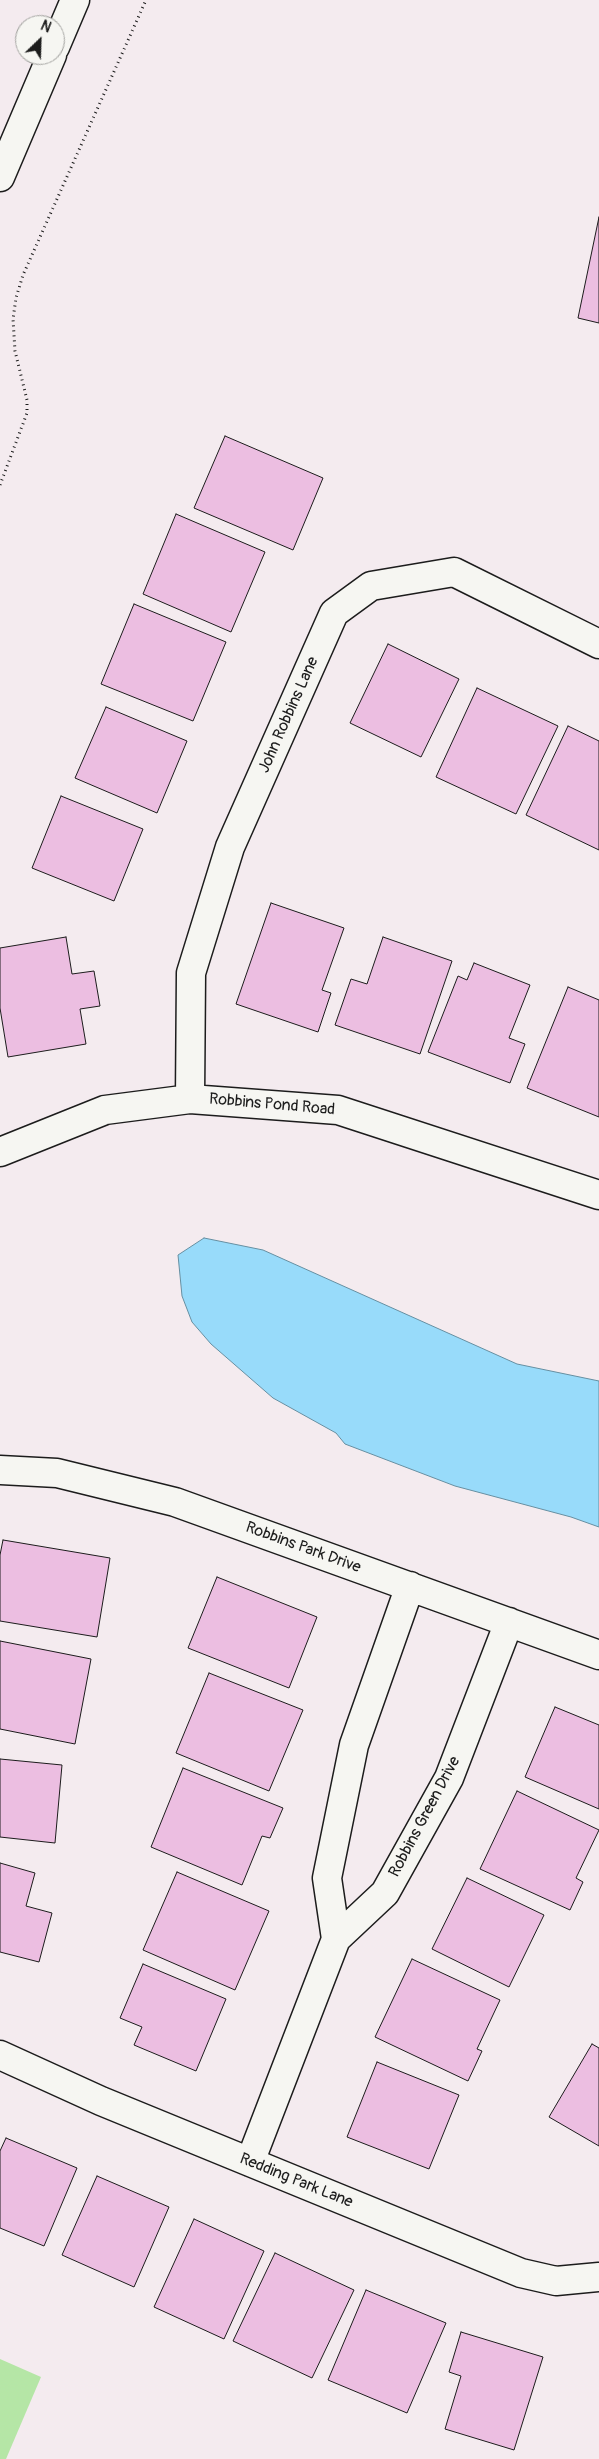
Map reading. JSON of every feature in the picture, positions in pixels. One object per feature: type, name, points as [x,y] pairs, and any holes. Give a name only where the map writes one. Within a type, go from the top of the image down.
[{"type":"street","points":[[65,24],[75,0]]},
{"type":"street","points":[[0,177],[48,65]]},
{"type":"street","name":"John Robbins Lane","points":[[190,1099],[191,973],[230,847],[334,613],[371,586],[454,572],[599,644]]},
{"type":"street","name":"Robbins Pond Road","points":[[0,1152],[105,1110],[190,1099],[338,1110],[599,1195]]},
{"type":"street","name":"Robbins Park Drive","points":[[0,1470],[57,1473],[175,1502],[599,1655]]},
{"type":"street","name":"Robbins Green Drive","points":[[336,1939],[327,1878],[354,1745],[410,1586]]},
{"type":"street","name":"Robbins Green Drive","points":[[250,2162],[336,1939],[385,1893],[449,1778],[509,1622]]},
{"type":"street","name":"Redding Park Lane","points":[[0,2056],[101,2101],[521,2273],[556,2281],[599,2277]]},
{"type":"path","points":[[0,485],[27,413],[27,400],[15,351],[13,319],[16,298],[23,275],[146,0]]},
{"type":"green space","points":[[0,2359],[41,2377],[6,2459],[0,2459]]},
{"type":"water","points":[[204,1238],[263,1250],[517,1364],[599,1381],[599,1527],[571,1517],[455,1486],[345,1444],[336,1433],[273,1398],[211,1344],[192,1322],[182,1296],[178,1255]]},
{"type":"building","points":[[599,217],[599,323],[578,318]]},
{"type":"building","points":[[225,436],[323,478],[293,550],[194,508]]},
{"type":"building","points":[[176,514],[265,552],[231,632],[143,594]]},
{"type":"building","points":[[134,604],[226,642],[193,721],[101,684]]},
{"type":"building","points":[[388,644],[459,679],[421,757],[350,723]]},
{"type":"building","points":[[477,688],[558,726],[516,814],[436,777]]},
{"type":"building","points":[[106,707],[187,741],[157,813],[75,778]]},
{"type":"building","points":[[568,726],[599,741],[599,850],[526,815]]},
{"type":"building","points":[[61,796],[143,829],[114,901],[32,868]]},
{"type":"building","points":[[271,903],[344,928],[322,990],[331,993],[318,1032],[236,1004]]},
{"type":"building","points":[[66,937],[72,974],[94,971],[100,1006],[80,1009],[86,1044],[8,1057],[0,1008],[0,948]]},
{"type":"building","points":[[383,937],[452,961],[420,1054],[335,1025],[351,979],[367,984]]},
{"type":"building","points":[[474,963],[530,985],[509,1038],[525,1044],[510,1083],[428,1052],[458,976],[467,980]]},
{"type":"building","points":[[568,987],[599,1000],[599,1117],[527,1088]]},
{"type":"building","points":[[3,1540],[110,1558],[97,1637],[0,1621],[0,1555]]},
{"type":"building","points":[[217,1577],[317,1617],[289,1688],[188,1648]]},
{"type":"building","points":[[0,1641],[91,1659],[75,1744],[0,1729]]},
{"type":"building","points":[[209,1673],[303,1710],[269,1791],[176,1753]]},
{"type":"building","points":[[555,1707],[599,1725],[599,1809],[525,1777]]},
{"type":"building","points":[[0,1759],[62,1765],[55,1843],[0,1837]]},
{"type":"building","points":[[183,1768],[283,1808],[270,1838],[262,1836],[242,1885],[151,1847]]},
{"type":"building","points":[[517,1791],[599,1830],[576,1878],[583,1882],[570,1910],[480,1869]]},
{"type":"building","points":[[0,1863],[35,1873],[26,1906],[52,1913],[39,1962],[0,1952]]},
{"type":"building","points":[[177,1872],[269,1911],[235,1990],[143,1950]]},
{"type":"building","points":[[467,1878],[544,1915],[509,1987],[432,1949]]},
{"type":"building","points":[[412,1959],[500,2000],[477,2049],[482,2051],[468,2081],[375,2037]]},
{"type":"building","points":[[143,1964],[226,1999],[196,2071],[134,2045],[142,2027],[120,2018]]},
{"type":"building","points":[[592,2044],[599,2048],[599,2146],[549,2117]]},
{"type":"building","points":[[377,2062],[459,2095],[429,2169],[347,2137]]},
{"type":"building","points":[[6,2138],[77,2168],[44,2246],[0,2228],[0,2151]]},
{"type":"building","points":[[97,2176],[169,2207],[134,2287],[62,2255]]},
{"type":"building","points":[[194,2219],[264,2251],[224,2339],[154,2307]]},
{"type":"building","points":[[275,2253],[354,2290],[312,2378],[233,2341]]},
{"type":"building","points":[[366,2290],[446,2323],[407,2413],[328,2380]]},
{"type":"building","points":[[461,2332],[543,2357],[514,2450],[445,2429],[461,2376],[449,2372]]}]
